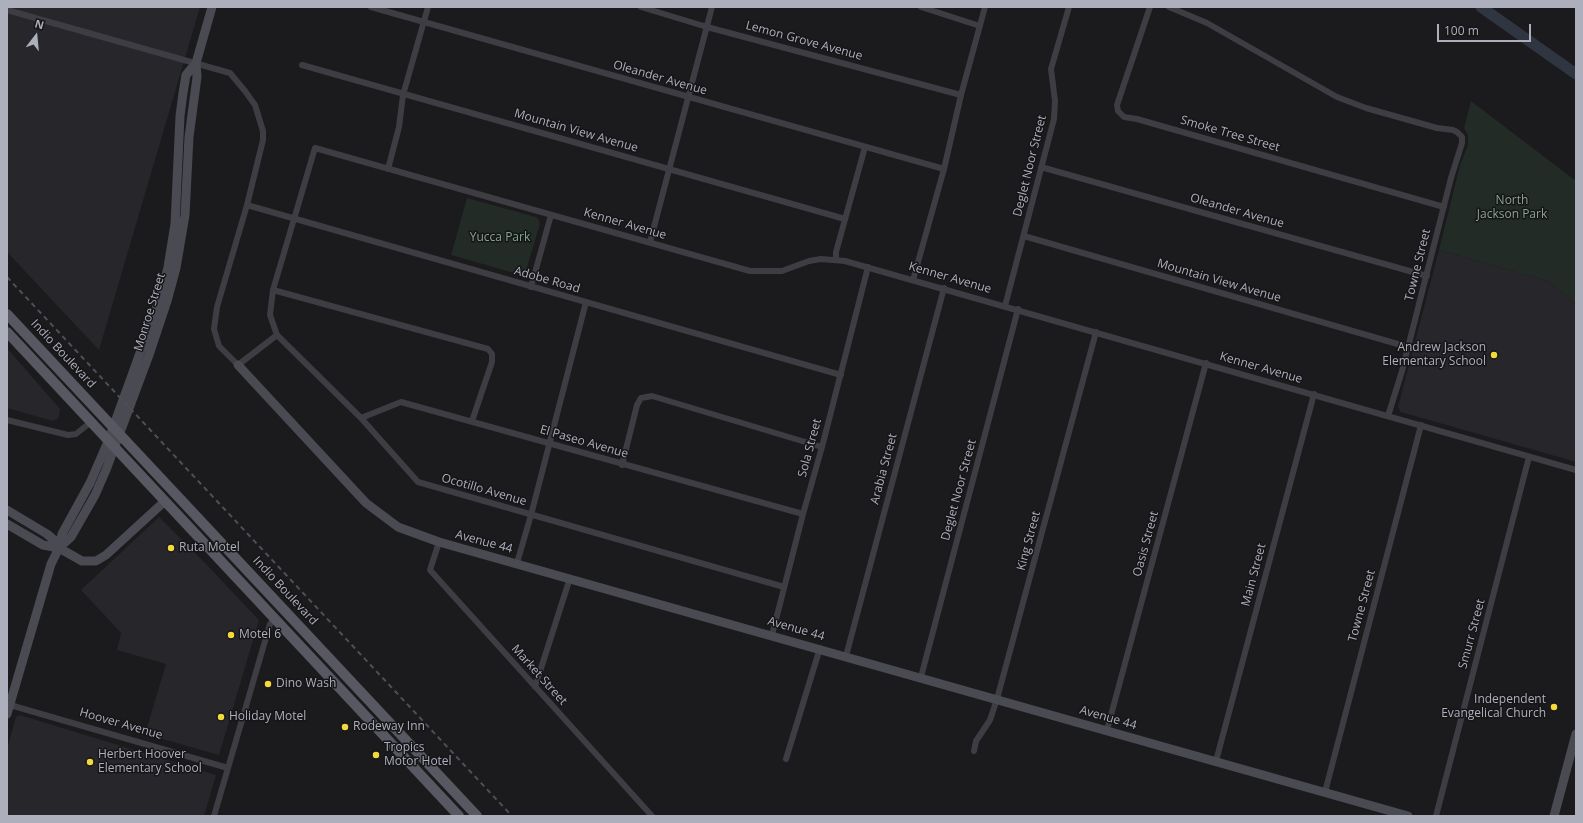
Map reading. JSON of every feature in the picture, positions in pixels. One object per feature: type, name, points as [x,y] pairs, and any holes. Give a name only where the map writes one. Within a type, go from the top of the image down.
[{"type":"main road","name":"Indio Boulevard","points":[[7,314],[477,816]]},
{"type":"main road","points":[[7,332],[459,816]]},
{"type":"main road","points":[[121,454],[137,463],[157,485],[161,484],[162,479]]},
{"type":"main road","points":[[162,479],[165,490],[165,501]]},
{"type":"main road","points":[[165,501],[171,500],[176,502],[205,532],[220,541]]},
{"type":"main road","points":[[271,595],[275,607],[275,620]]},
{"type":"main road","points":[[275,620],[282,619],[289,622],[311,646],[328,656]]},
{"type":"street","name":"Monroe Street","points":[[8,708],[52,564],[59,548],[72,537],[95,495],[102,468],[145,353],[168,301],[181,243],[185,215],[189,137],[196,77],[196,63],[212,7]]},
{"type":"street","name":"Oleander Avenue","points":[[371,7],[944,169]]},
{"type":"street","points":[[388,169],[399,127],[403,94],[428,7]]},
{"type":"street","name":"Lemon Grove Avenue","points":[[641,7],[707,27],[961,95]]},
{"type":"street","points":[[650,242],[712,7]]},
{"type":"street","points":[[921,7],[980,26]]},
{"type":"street","points":[[913,280],[944,169],[961,95],[985,7]]},
{"type":"street","name":"Deglet Noor Street","points":[[1005,306],[1054,119],[1054,101],[1050,69],[1069,7]]},
{"type":"street","name":"Smoke Tree Street","points":[[1150,7],[1117,104],[1118,111],[1124,117],[1152,123],[1444,207]]},
{"type":"street","name":"Towne Street","points":[[1169,7],[1206,23],[1337,97],[1366,108],[1457,132],[1463,140],[1408,347],[1388,416]]},
{"type":"street","points":[[7,10],[230,73],[245,91],[255,105],[261,123],[263,140],[247,205],[217,307],[214,329],[219,346],[238,365],[277,335]]},
{"type":"street","name":"Mountain View Avenue","points":[[302,65],[845,219]]},
{"type":"street","points":[[836,259],[845,219],[865,147]]},
{"type":"street","name":"Kenner Avenue","points":[[315,148],[750,271],[782,271],[809,261],[836,259],[868,267],[1576,470]]},
{"type":"street","name":"Ocotillo Avenue","points":[[315,148],[273,290],[270,315],[277,335],[361,418],[418,482],[784,587]]},
{"type":"street","name":"Oleander Avenue","points":[[1041,167],[1427,276]]},
{"type":"street","name":"Adobe Road","points":[[247,205],[841,375]]},
{"type":"street","points":[[531,287],[551,215]]},
{"type":"street","name":"Mountain View Avenue","points":[[1024,236],[1408,347]]},
{"type":"street","name":"Sola Street","points":[[772,635],[802,514],[822,447],[868,267]]},
{"type":"street","name":"Arabia Street","points":[[846,656],[944,288]]},
{"type":"street","points":[[273,290],[488,349],[492,354],[492,362],[472,422]]},
{"type":"street","points":[[517,563],[550,444],[586,302]]},
{"type":"street","name":"Deglet Noor Street","points":[[921,677],[1018,309]]},
{"type":"street","name":"King Street","points":[[974,751],[976,741],[990,720],[998,699],[1096,332]]},
{"type":"street","name":"Oasis Street","points":[[1107,730],[1206,364]]},
{"type":"street","name":"Avenue 44","points":[[238,365],[366,503],[398,527],[439,542],[820,648],[1408,816]]},
{"type":"street","name":"Main Street","points":[[1216,761],[1314,394]]},
{"type":"street","points":[[622,465],[637,405],[641,398],[652,396],[822,447]]},
{"type":"street","name":"El Paseo Avenue","points":[[361,418],[401,402],[622,465],[802,514]]},
{"type":"street","points":[[7,420],[68,435],[76,434],[91,422]]},
{"type":"street","name":"Towne Street","points":[[1325,792],[1421,425]]},
{"type":"street","name":"Smurr Street","points":[[1436,816],[1529,457]]},
{"type":"street","points":[[7,524],[42,545],[59,548],[82,561],[96,561],[106,555],[165,501]]},
{"type":"street","points":[[7,510],[49,535],[59,548]]},
{"type":"street","name":"Market Street","points":[[439,542],[430,570],[652,816]]},
{"type":"street","points":[[535,687],[570,578]]},
{"type":"street","points":[[214,816],[270,624],[275,620]]},
{"type":"street","points":[[786,759],[820,648]]},
{"type":"street","name":"Hoover Avenue","points":[[8,708],[228,768]]},
{"type":"street","points":[[1554,816],[1576,734]]},
{"type":"shaded area","points":[[7,7],[200,7],[99,350],[7,252]]},
{"type":"shaded area","name":"Andrew Jackson Elementary School","points":[[1439,250],[1548,281],[1576,304],[1576,462],[1401,412],[1398,407]]},
{"type":"shaded area","points":[[7,348],[60,409],[57,419],[53,421],[7,408]]},
{"type":"shaded area","points":[[159,517],[259,620],[219,755],[145,734],[166,664],[117,650],[121,633],[81,590]]},
{"type":"shaded area","name":"Herbert Hoover Elementary School","points":[[20,715],[216,775],[204,816],[7,816],[7,749],[16,717]]},
{"type":"green space","name":"North Jackson Park","points":[[1471,101],[1576,181],[1576,304],[1548,281],[1439,250],[1460,165],[1468,145],[1468,135],[1464,128]]},
{"type":"green space","name":"Yucca Park","points":[[467,198],[536,217],[539,220],[540,224],[525,274],[521,275],[451,255]]},
{"type":"waterway","points":[[1481,7],[1576,74]]},
{"type":"railway","points":[[7,277],[512,816]]},
{"type":"place","name":"Andrew Jackson Elementary School","points":[[1494,355]]},
{"type":"place","name":"Ruta Motel","points":[[171,548]]},
{"type":"place","name":"Motel 6","points":[[231,635]]},
{"type":"place","name":"Dino Wash","points":[[268,684]]},
{"type":"place","name":"Independent Evangelical Church","points":[[1554,707]]},
{"type":"place","name":"Holiday Motel","points":[[221,717]]},
{"type":"place","name":"Rodeway Inn","points":[[345,727]]},
{"type":"place","name":"Tropics Motor Hotel","points":[[376,755]]},
{"type":"place","name":"Herbert Hoover Elementary School","points":[[90,762]]}]
